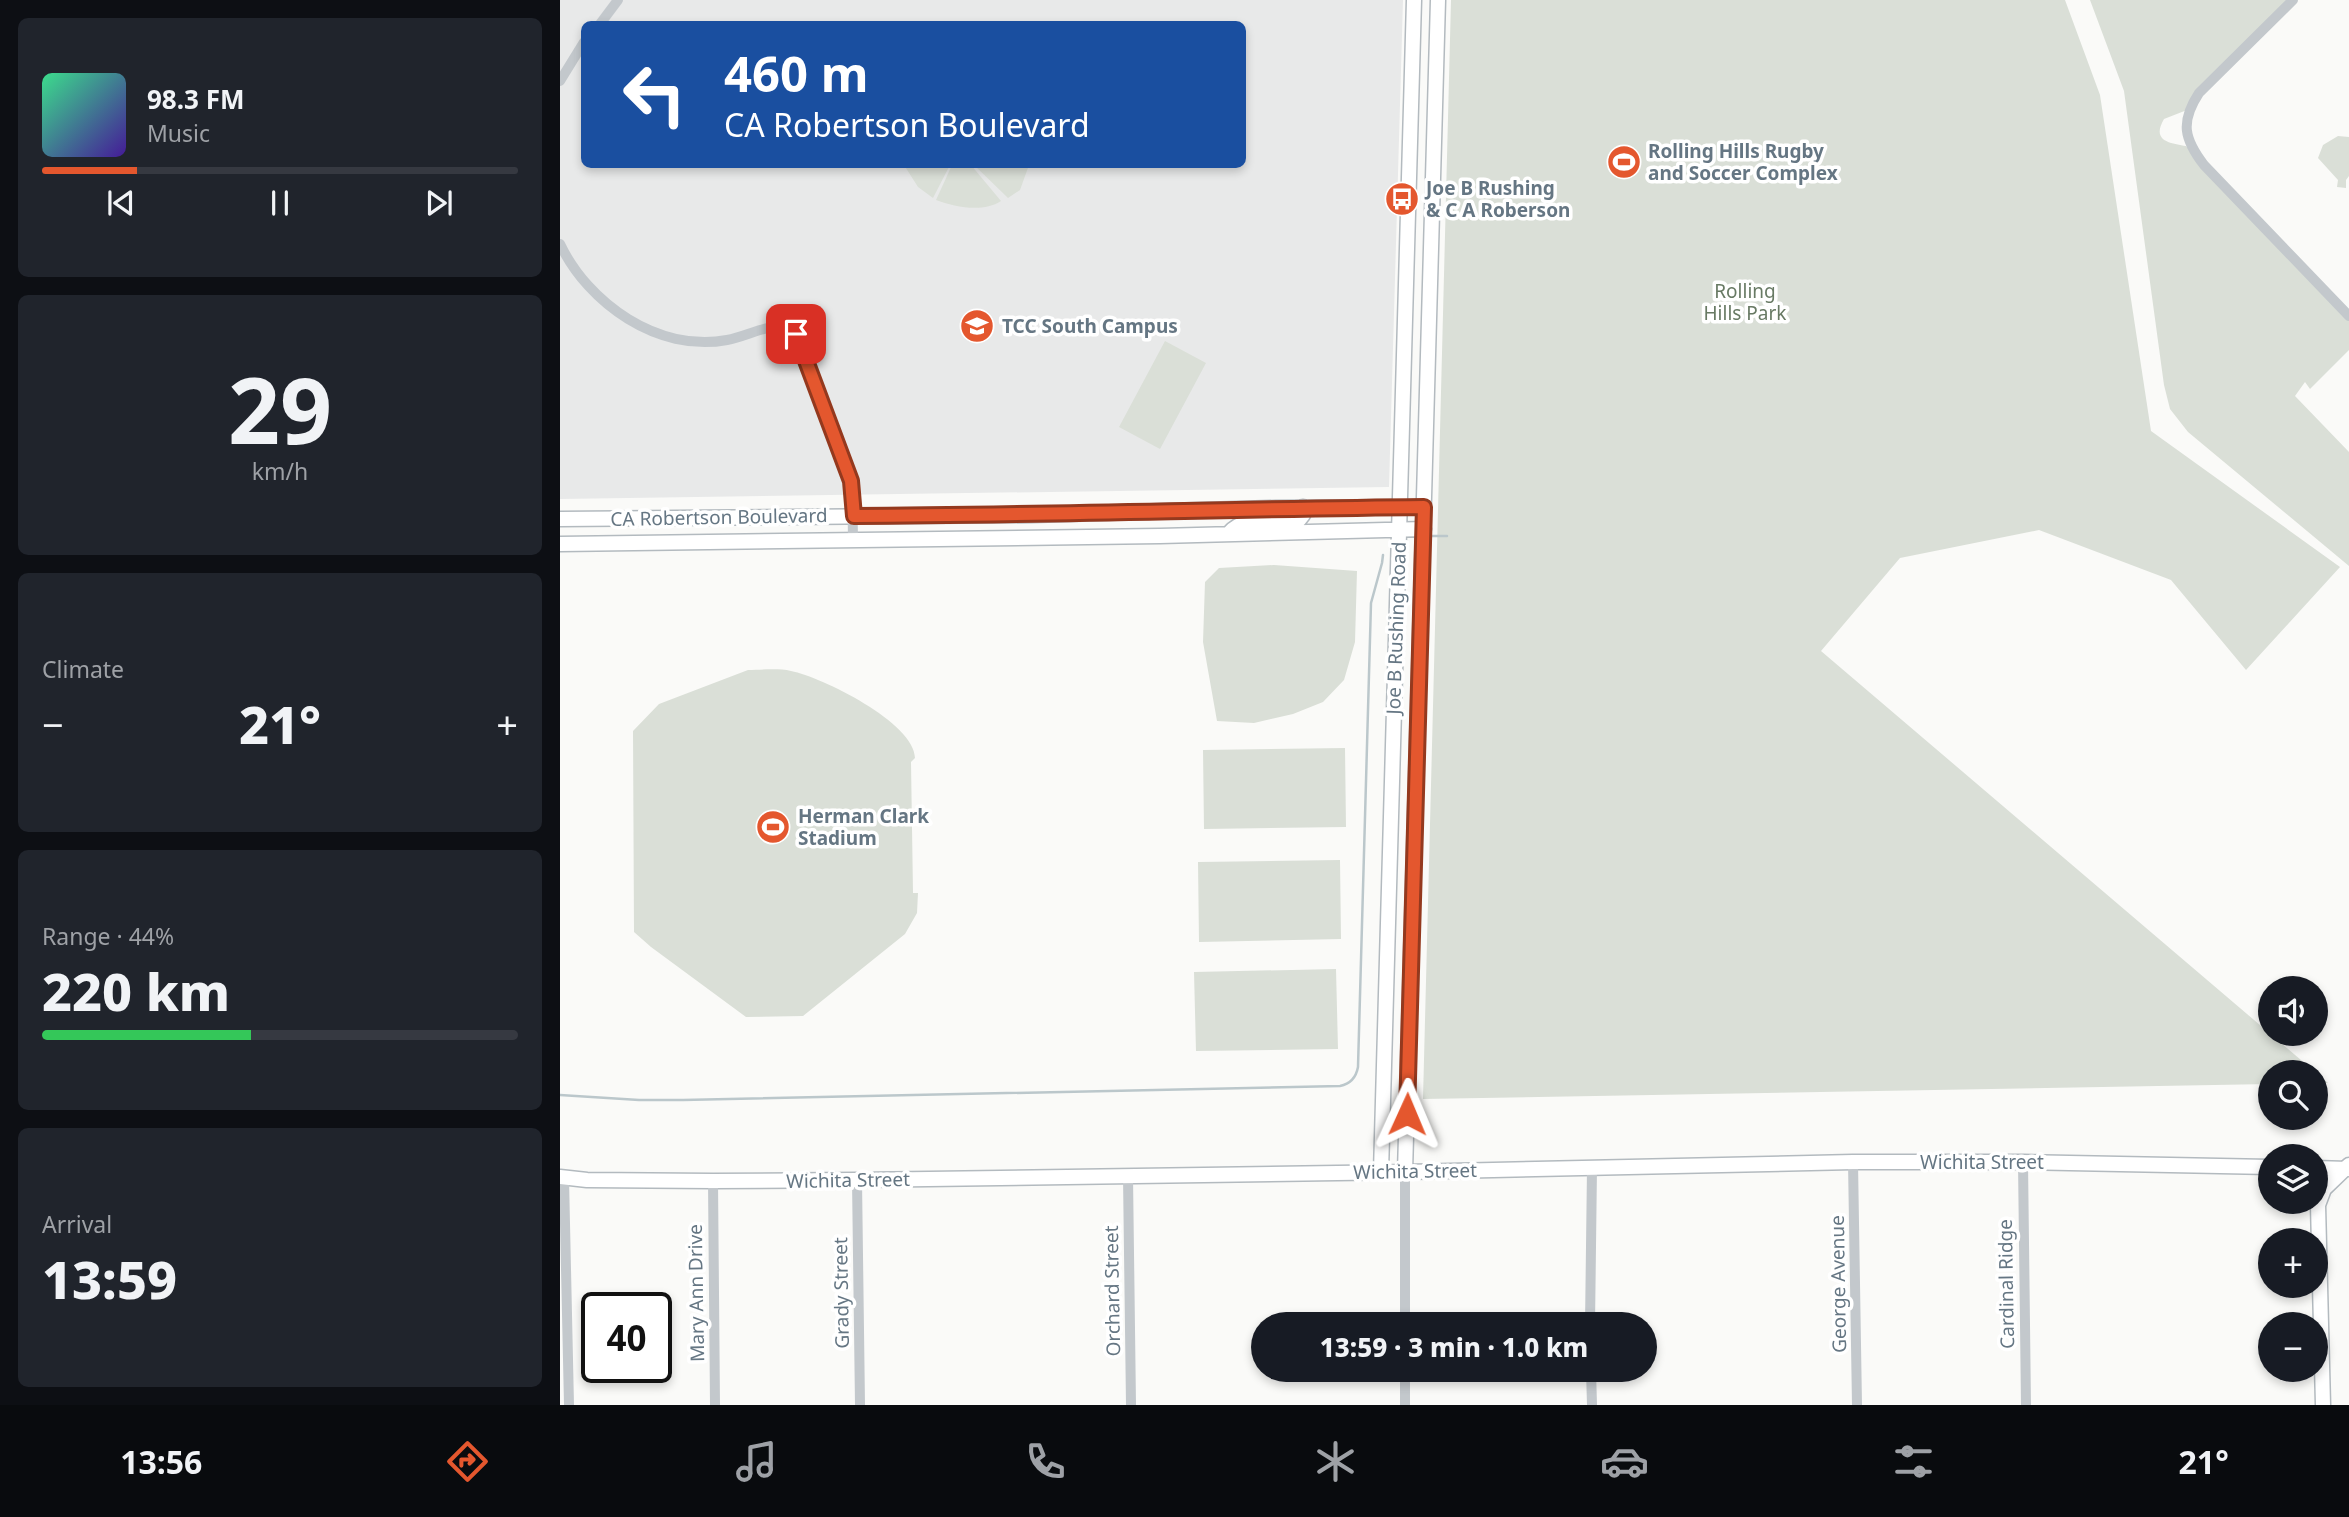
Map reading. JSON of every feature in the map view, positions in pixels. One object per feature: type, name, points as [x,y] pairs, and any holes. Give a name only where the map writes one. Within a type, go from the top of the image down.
[{"type":"street","points":[[602,21],[618,0]]},
{"type":"street","name":"Joe B Rushing Road","points":[[1381,1172],[1414,0]]},
{"type":"street","name":"Joe B Rushing Road","points":[[1405,1172],[1438,0]]},
{"type":"street","points":[[2293,0],[2199,93],[2188,112],[2187,136],[2194,153],[2204,165],[2349,316]]},
{"type":"street","points":[[1413,44],[1436,44]]},
{"type":"street","points":[[560,82],[581,47]]},
{"type":"street","points":[[1408,221],[1431,223]]},
{"type":"street","points":[[560,244],[588,286],[612,308],[639,325],[674,337],[706,341],[726,340],[776,325],[789,326],[796,334],[847,469],[852,486],[853,538]]},
{"type":"street","name":"CA Robertson Boulevard","points":[[560,519],[1031,515],[1424,507]]},
{"type":"street","points":[[1228,534],[1243,522],[1299,520],[1303,515],[1303,508]]},
{"type":"street","points":[[1159,511],[1160,536]]},
{"type":"street","points":[[1031,515],[1032,536]]},
{"type":"street","name":"CA Robertson Boulevard","points":[[560,544],[1160,536],[1424,529]]},
{"type":"street","name":"Wichita Street","points":[[562,1177],[713,1181],[857,1180],[1853,1162],[2258,1167]]},
{"type":"street","name":"George Avenue","points":[[1853,1162],[1857,1405]]},
{"type":"street","name":"Cardinal Ridge","points":[[2023,1162],[2026,1405]]},
{"type":"street","points":[[2328,1168],[2348,1167]]},
{"type":"street","points":[[2323,1405],[2318,1205],[2324,1189],[2348,1167]]},
{"type":"street","points":[[1590,1312],[1591,1168]]},
{"type":"street","points":[[1405,1172],[1405,1312]]},
{"type":"street","name":"Orchard Street","points":[[1128,1176],[1131,1405]]},
{"type":"street","points":[[562,1177],[569,1405]]},
{"type":"street","name":"Grady Street","points":[[857,1180],[860,1405]]},
{"type":"street","name":"Mary Ann Drive","points":[[713,1181],[715,1405]]},
{"type":"street","points":[[1405,1382],[1405,1405]]},
{"type":"street","points":[[1591,1382],[1592,1405]]},
{"type":"shaded area","name":"TCC South Campus","points":[[560,0],[1403,0],[1389,487],[560,499]]},
{"type":"green space","name":"Rolling Hills Park","points":[[1451,0],[2065,0],[2100,95],[2151,431],[2340,567],[2246,670],[2171,580],[2039,530],[1900,558],[1821,651],[2258,1023],[2258,1046],[2285,1046],[2301,1060],[2258,1060],[2258,1084],[1423,1099]]},
{"type":"green space","points":[[2090,0],[2288,0],[2187,110],[2164,119],[2160,132],[2164,140],[2186,146],[2349,321],[2349,350],[2310,389],[2305,382],[2295,396],[2349,452],[2349,566],[2188,432],[2170,409],[2164,385],[2124,91]]},
{"type":"green space","points":[[2338,136],[2349,137],[2349,176],[2346,188],[2337,187],[2338,180],[2318,158],[2323,145]]},
{"type":"green space","points":[[906,168],[948,168],[933,198],[918,187]]},
{"type":"green space","points":[[951,168],[974,168],[1001,201],[978,208],[960,207],[936,200]]},
{"type":"green space","points":[[977,168],[1028,168],[1020,190],[1008,198]]},
{"type":"green space","points":[[1165,341],[1206,363],[1160,449],[1119,427]]},
{"type":"green space","points":[[1274,565],[1357,571],[1355,642],[1344,680],[1323,702],[1293,714],[1254,723],[1217,721],[1203,642],[1205,582],[1219,568]]},
{"type":"green space","name":"Herman Clark Stadium","points":[[748,670],[791,671],[844,692],[900,730],[911,744],[915,758],[911,762],[913,893],[918,893],[917,913],[905,934],[803,1016],[746,1017],[634,932],[633,731],[659,704]]},
{"type":"green space","points":[[1345,748],[1346,827],[1204,829],[1203,750]]},
{"type":"green space","points":[[1340,860],[1341,939],[1199,942],[1198,862]]},
{"type":"green space","points":[[1336,969],[1338,1049],[1196,1051],[1194,972]]},
{"type":"waterway","points":[[1430,536],[1447,536]]},
{"type":"waterway","points":[[560,1095],[683,1100],[1340,1086],[1350,1082],[1358,1067],[1371,603],[1383,555]]},
{"type":"place","name":"Rolling Hills Rugby and Soccer Complex","points":[[1624,162]]},
{"type":"place","name":"Joe B Rushing & C A Roberson","points":[[1402,199]]},
{"type":"place","name":"TCC South Campus","points":[[977,326]]},
{"type":"place","name":"Herman Clark Stadium","points":[[773,827]]},
{"type":"route","points":[[796,334],[851,481],[854,516],[1424,507],[1407,1114]]}]
